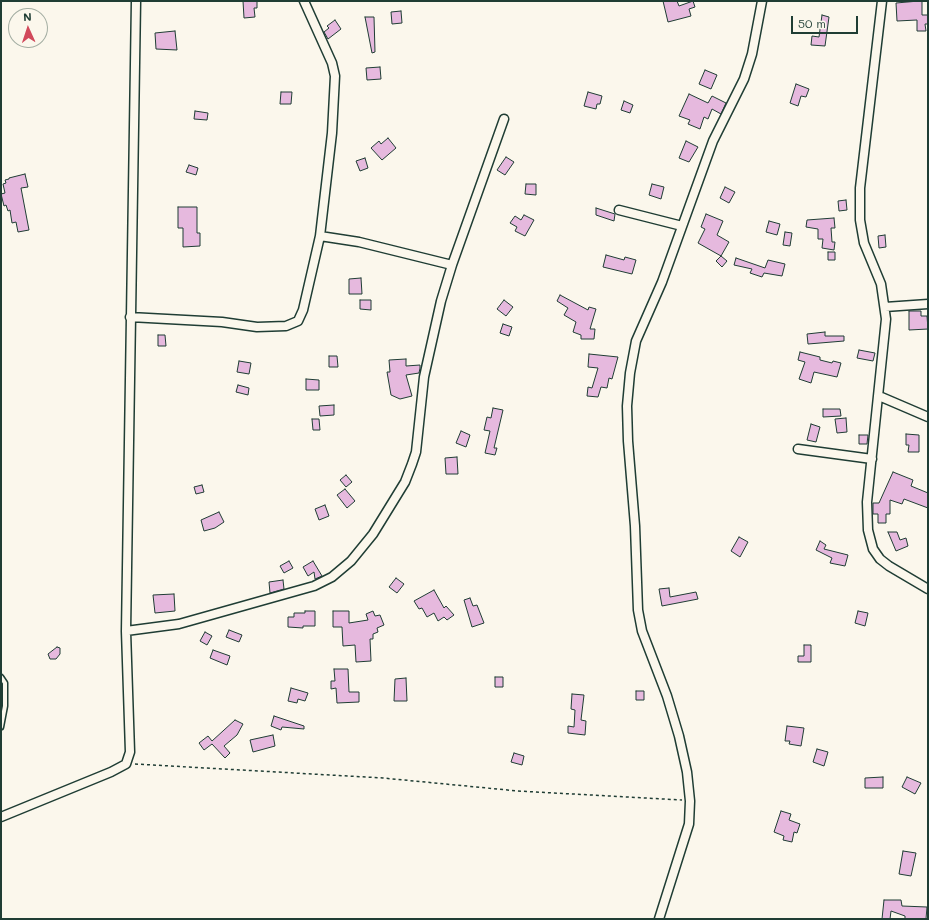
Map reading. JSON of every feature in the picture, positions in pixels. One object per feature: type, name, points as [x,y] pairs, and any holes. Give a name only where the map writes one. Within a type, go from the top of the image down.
[{"type":"street","points":[[1,817],[106,775],[126,764],[130,752],[126,631],[136,1]]},
{"type":"street","points":[[130,317],[222,322],[257,327],[286,326],[298,321],[303,310],[320,236],[332,134],[334,76],[329,56],[304,1]]},
{"type":"street","points":[[659,919],[688,824],[690,801],[687,772],[679,736],[667,696],[642,631],[638,610],[636,526],[628,441],[627,406],[630,373],[636,342],[662,282],[713,141],[744,79],[752,54],[762,1]]},
{"type":"street","points":[[882,1],[860,188],[860,220],[864,242],[880,284],[885,307],[885,339],[867,515],[868,530],[873,549],[880,559],[928,589]]},
{"type":"street","points":[[126,631],[179,624],[314,586],[332,577],[351,561],[373,534],[405,482],[416,452],[424,377],[442,301],[452,264],[504,119]]},
{"type":"street","points":[[619,210],[682,226]]},
{"type":"street","points":[[320,236],[359,242],[452,264]]},
{"type":"street","points":[[885,307],[928,304]]},
{"type":"street","points":[[879,396],[928,417]]},
{"type":"street","points":[[798,449],[872,459]]},
{"type":"lane","points":[[1,677],[5,683],[6,690],[1,727]]},
{"type":"path","points":[[126,764],[383,778],[518,791],[690,801]]},
{"type":"building","points":[[243,1],[257,1],[257,8],[254,8],[255,17],[244,18]]},
{"type":"building","points":[[663,1],[677,1],[679,6],[693,1],[695,7],[689,9],[691,16],[668,22]]},
{"type":"building","points":[[922,1],[922,15],[928,15],[928,24],[925,24],[926,31],[917,31],[917,20],[897,21],[896,3]]},
{"type":"building","points":[[401,11],[402,23],[392,24],[391,12]]},
{"type":"building","points":[[822,15],[829,17],[825,46],[811,45],[812,36],[819,37]]},
{"type":"building","points":[[365,17],[374,17],[375,52],[372,53]]},
{"type":"building","points":[[335,20],[341,29],[328,39],[324,32],[329,28],[327,26]]},
{"type":"building","points":[[175,31],[177,50],[156,49],[155,33]]},
{"type":"building","points":[[380,67],[381,79],[367,80],[366,68]]},
{"type":"building","points":[[705,70],[717,75],[711,89],[699,84]]},
{"type":"building","points":[[796,84],[809,89],[806,97],[801,96],[798,106],[790,103]]},
{"type":"building","points":[[281,92],[292,92],[291,104],[280,104]]},
{"type":"building","points":[[588,92],[602,96],[600,104],[597,104],[596,109],[584,106]]},
{"type":"building","points":[[689,94],[708,103],[712,96],[726,103],[721,114],[712,109],[708,119],[704,117],[700,129],[688,124],[690,120],[679,116]]},
{"type":"building","points":[[624,101],[633,105],[630,113],[621,110]]},
{"type":"building","points":[[195,111],[208,113],[207,120],[194,119]]},
{"type":"building","points":[[388,138],[396,148],[382,160],[371,148],[379,141],[381,144]]},
{"type":"building","points":[[686,141],[698,147],[689,162],[679,158]]},
{"type":"building","points":[[506,157],[514,162],[505,175],[497,170]]},
{"type":"building","points":[[365,158],[368,168],[360,171],[356,161]]},
{"type":"building","points":[[189,165],[198,168],[196,175],[186,172]]},
{"type":"building","points":[[25,174],[28,187],[21,188],[29,230],[18,232],[16,222],[12,223],[10,210],[8,211],[6,205],[4,206],[1,194],[5,193],[3,184],[6,183],[5,180]]},
{"type":"building","points":[[526,184],[536,184],[536,195],[525,194]]},
{"type":"building","points":[[652,184],[664,187],[661,199],[649,195]]},
{"type":"building","points":[[725,187],[735,192],[729,203],[720,198]]},
{"type":"building","points":[[846,200],[847,210],[839,211],[838,201]]},
{"type":"building","points":[[178,207],[197,207],[197,233],[200,233],[200,246],[183,247],[183,228],[178,228]]},
{"type":"building","points":[[596,208],[615,214],[614,221],[596,215]]},
{"type":"building","points":[[706,214],[723,221],[717,235],[729,242],[721,256],[698,243],[705,229],[701,227]]},
{"type":"building","points":[[524,215],[534,220],[525,236],[515,231],[517,227],[510,223],[515,216],[521,220]]},
{"type":"building","points":[[834,218],[835,228],[831,228],[832,242],[835,242],[834,250],[822,248],[823,239],[818,239],[818,229],[806,227],[807,220]]},
{"type":"building","points":[[769,221],[780,224],[777,235],[766,232]]},
{"type":"building","points":[[785,232],[792,233],[790,246],[783,245]]},
{"type":"building","points":[[885,235],[886,247],[879,248],[878,236]]},
{"type":"building","points":[[828,252],[835,252],[835,260],[828,260]]},
{"type":"building","points":[[606,255],[624,260],[625,257],[636,260],[632,274],[603,267]]},
{"type":"building","points":[[721,256],[727,261],[722,267],[716,261]]},
{"type":"building","points":[[736,258],[765,268],[768,260],[785,264],[782,276],[764,273],[762,277],[750,273],[752,269],[734,265]]},
{"type":"building","points":[[361,278],[362,294],[349,294],[349,279]]},
{"type":"building","points":[[560,295],[588,310],[589,307],[596,309],[590,329],[595,329],[594,339],[581,339],[581,335],[573,332],[576,322],[564,315],[568,308],[557,301]]},
{"type":"building","points":[[360,300],[371,300],[371,310],[360,309]]},
{"type":"building","points":[[504,300],[513,307],[506,316],[497,309]]},
{"type":"building","points":[[909,311],[921,311],[921,316],[927,316],[928,329],[909,330]]},
{"type":"building","points":[[503,324],[512,327],[509,336],[500,333]]},
{"type":"building","points":[[825,332],[825,336],[844,336],[844,341],[808,344],[807,334]]},
{"type":"building","points":[[158,335],[165,335],[166,346],[158,346]]},
{"type":"building","points":[[859,350],[875,353],[873,361],[857,358]]},
{"type":"building","points":[[800,352],[820,357],[820,360],[832,363],[833,361],[841,363],[837,377],[814,372],[811,383],[799,379],[805,362],[798,360]]},
{"type":"building","points":[[589,354],[618,357],[612,379],[609,378],[607,388],[601,387],[598,397],[587,396],[588,387],[592,388],[598,368],[588,367]]},
{"type":"building","points":[[329,356],[337,356],[338,367],[329,367]]},
{"type":"building","points":[[406,359],[406,366],[420,365],[420,368],[419,373],[406,375],[412,396],[400,399],[391,395],[387,372],[390,372],[389,360]]},
{"type":"building","points":[[239,361],[251,363],[249,374],[237,372]]},
{"type":"building","points":[[306,379],[319,380],[319,390],[306,390]]},
{"type":"building","points":[[238,385],[249,388],[248,395],[236,392]]},
{"type":"building","points":[[334,405],[334,415],[320,416],[319,406]]},
{"type":"building","points":[[493,408],[503,410],[494,448],[497,448],[495,455],[485,453],[490,431],[484,430],[487,417],[491,418]]},
{"type":"building","points":[[823,409],[840,409],[841,416],[823,417]]},
{"type":"building","points":[[846,418],[847,432],[837,433],[835,419]]},
{"type":"building","points":[[312,419],[319,419],[320,430],[313,430]]},
{"type":"building","points":[[811,424],[820,427],[816,442],[807,440]]},
{"type":"building","points":[[461,431],[470,435],[466,447],[456,443]]},
{"type":"building","points":[[906,434],[919,435],[919,452],[908,452],[909,445],[906,445]]},
{"type":"building","points":[[859,435],[868,435],[867,444],[859,444]]},
{"type":"building","points":[[457,457],[458,474],[446,474],[445,458]]},
{"type":"building","points":[[893,472],[913,480],[911,486],[928,493],[928,508],[904,499],[902,504],[890,500],[890,514],[886,514],[886,523],[878,523],[878,514],[873,514],[873,503],[879,503]]},
{"type":"building","points":[[346,475],[352,482],[346,487],[340,480]]},
{"type":"building","points":[[202,485],[204,492],[196,494],[194,487]]},
{"type":"building","points":[[345,489],[355,501],[347,508],[337,495]]},
{"type":"building","points":[[325,505],[329,516],[319,520],[315,509]]},
{"type":"building","points":[[219,512],[224,522],[215,528],[204,531],[201,520]]},
{"type":"building","points":[[888,532],[897,532],[900,540],[906,538],[908,546],[896,551]]},
{"type":"building","points":[[739,537],[748,542],[740,557],[731,551]]},
{"type":"building","points":[[820,541],[826,545],[824,549],[848,555],[845,566],[830,563],[832,558],[816,550]]},
{"type":"building","points":[[289,561],[293,568],[284,573],[280,566]]},
{"type":"building","points":[[313,561],[322,576],[315,579],[314,572],[308,576],[303,567]]},
{"type":"building","points":[[396,578],[404,584],[397,593],[389,587]]},
{"type":"building","points":[[283,580],[284,589],[270,593],[269,582]]},
{"type":"building","points":[[669,588],[670,597],[696,592],[698,599],[662,606],[659,589]]},
{"type":"building","points":[[434,590],[444,608],[446,606],[454,615],[447,620],[444,617],[438,621],[434,613],[427,617],[422,608],[419,609],[414,601]]},
{"type":"building","points":[[174,594],[175,611],[155,613],[153,595]]},
{"type":"building","points":[[470,598],[473,606],[477,605],[484,623],[472,627],[464,600]]},
{"type":"building","points":[[305,611],[315,611],[315,626],[303,626],[303,628],[288,627],[288,617],[294,617],[294,613],[305,613]]},
{"type":"building","points":[[333,611],[349,611],[349,623],[368,620],[366,614],[373,611],[375,616],[380,615],[384,625],[377,628],[378,632],[373,634],[373,639],[370,639],[371,661],[356,662],[355,645],[343,646],[342,627],[333,627]]},
{"type":"building","points":[[858,611],[868,613],[865,626],[855,623]]},
{"type":"building","points":[[229,630],[242,635],[239,642],[226,637]]},
{"type":"building","points":[[205,632],[212,636],[207,645],[200,641]]},
{"type":"building","points":[[804,645],[811,645],[811,662],[798,662],[798,656],[804,656]]},
{"type":"building","points":[[57,647],[60,648],[60,654],[56,659],[50,659],[48,654]]},
{"type":"building","points":[[213,650],[230,656],[227,665],[210,658]]},
{"type":"building","points":[[334,669],[348,669],[349,692],[359,692],[359,702],[337,703],[336,688],[331,689],[331,681],[335,681]]},
{"type":"building","points":[[495,677],[503,677],[503,687],[495,687]]},
{"type":"building","points":[[406,678],[407,701],[394,701],[395,679]]},
{"type":"building","points":[[291,688],[308,693],[305,701],[298,699],[297,703],[288,701]]},
{"type":"building","points":[[636,691],[644,691],[644,700],[636,700]]},
{"type":"building","points":[[572,694],[584,695],[581,720],[586,721],[585,735],[568,733],[568,726],[574,727],[575,710],[571,709]]},
{"type":"building","points":[[274,716],[304,726],[304,729],[282,727],[281,730],[271,726]]},
{"type":"building","points":[[235,720],[243,724],[237,735],[224,746],[230,753],[225,758],[212,744],[204,750],[199,743],[208,736],[212,741]]},
{"type":"building","points":[[787,726],[804,728],[801,746],[789,744],[790,741],[785,741]]},
{"type":"building","points":[[273,735],[275,746],[253,752],[250,740]]},
{"type":"building","points":[[817,749],[828,752],[824,766],[813,762]]},
{"type":"building","points":[[514,753],[524,756],[522,765],[511,762]]},
{"type":"building","points":[[883,777],[883,788],[865,788],[865,778]]},
{"type":"building","points":[[907,777],[921,783],[915,794],[902,787]]},
{"type":"building","points":[[781,811],[791,814],[789,820],[800,824],[797,833],[794,832],[792,842],[783,840],[784,836],[774,832]]},
{"type":"building","points":[[903,851],[916,853],[911,876],[899,874]]},
{"type":"building","points":[[884,900],[901,900],[902,906],[927,907],[926,919],[905,919],[905,916],[891,911],[890,919],[882,919]]}]
